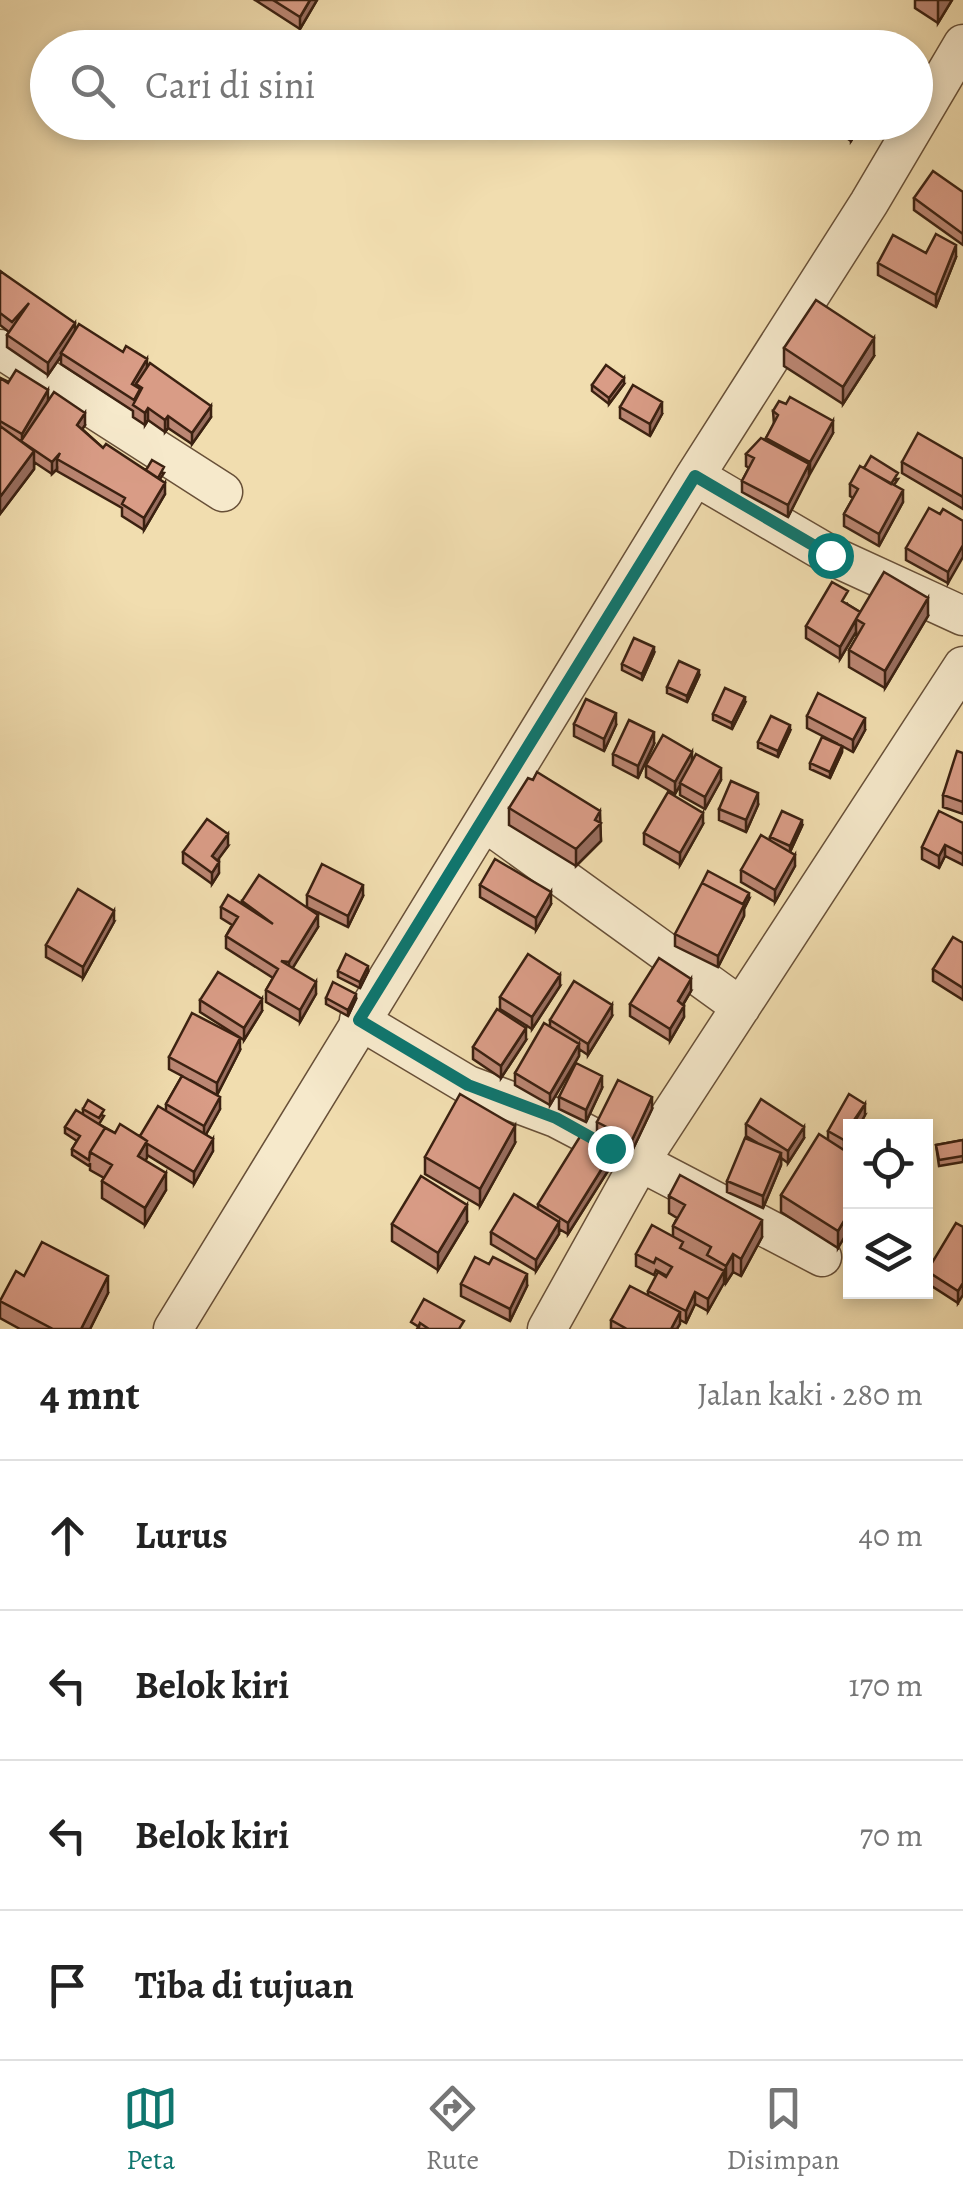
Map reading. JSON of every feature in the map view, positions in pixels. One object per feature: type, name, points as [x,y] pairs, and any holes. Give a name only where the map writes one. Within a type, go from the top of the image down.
[{"type":"street","points":[[933,95],[963,44]]},
{"type":"street","points":[[173,1329],[778,340],[907,140]]},
{"type":"street","points":[[0,350],[223,492]]},
{"type":"street","points":[[695,476],[830,555],[963,616]]},
{"type":"street","points":[[547,1329],[641,1160],[963,666]]},
{"type":"street","points":[[485,822],[740,1007]]},
{"type":"street","points":[[359,1020],[493,1098],[556,1118],[822,1257]]},
{"type":"building","points":[[273,0],[310,0],[300,17]]},
{"type":"building","points":[[933,171],[963,192],[963,234],[914,198]]},
{"type":"building","points":[[936,234],[956,245],[936,295],[878,263],[893,235],[926,253]]},
{"type":"building","points":[[0,271],[75,323],[48,363],[7,335],[29,303],[12,322],[0,313]]},
{"type":"building","points":[[816,300],[874,338],[843,387],[784,348]]},
{"type":"building","points":[[79,324],[123,352],[126,346],[147,359],[132,384],[140,389],[134,400],[61,353]]},
{"type":"building","points":[[150,363],[211,406],[192,433],[168,416],[165,420],[148,408],[145,413],[133,405],[142,388],[136,384]]},
{"type":"building","points":[[606,365],[624,378],[609,398],[592,385]]},
{"type":"building","points":[[16,370],[48,390],[22,434],[0,421],[0,378],[8,383]]},
{"type":"building","points":[[633,385],[662,402],[650,424],[620,407]]},
{"type":"building","points":[[54,392],[85,413],[77,425],[103,448],[106,444],[165,483],[144,518],[122,504],[125,498],[57,459],[60,453],[52,462],[21,441]]},
{"type":"building","points":[[790,397],[833,421],[810,462],[766,438],[778,415],[773,411],[779,401],[786,404]]},
{"type":"building","points":[[0,426],[34,451],[0,497]]},
{"type":"building","points":[[918,433],[963,459],[963,497],[902,462]]},
{"type":"building","points":[[761,438],[809,464],[788,505],[742,481],[754,458],[746,454]]},
{"type":"building","points":[[871,456],[898,473],[891,484],[864,468]]},
{"type":"building","points":[[152,460],[164,467],[158,478],[146,470]]},
{"type":"building","points":[[860,466],[903,490],[879,534],[844,514],[858,489],[850,484]]},
{"type":"building","points":[[929,508],[940,514],[943,509],[963,521],[963,545],[948,572],[906,548]]},
{"type":"building","points":[[884,572],[928,598],[885,671],[849,650],[864,624],[856,619]]},
{"type":"building","points":[[832,582],[848,591],[842,601],[860,612],[840,647],[806,626]]},
{"type":"building","points":[[634,638],[654,647],[642,674],[622,664]]},
{"type":"building","points":[[679,661],[699,670],[687,696],[667,687]]},
{"type":"building","points":[[725,688],[745,697],[732,723],[713,714]]},
{"type":"building","points":[[818,693],[865,718],[853,740],[807,716]]},
{"type":"building","points":[[586,699],[616,713],[604,739],[574,724]]},
{"type":"building","points":[[771,716],[790,725],[778,751],[758,742]]},
{"type":"building","points":[[629,720],[654,732],[638,766],[613,754]]},
{"type":"building","points":[[663,735],[692,752],[675,782],[646,765]]},
{"type":"building","points":[[822,737],[842,746],[830,772],[810,763]]},
{"type":"building","points":[[957,751],[963,753],[963,802],[943,795]]},
{"type":"building","points":[[696,754],[721,768],[705,797],[680,783]]},
{"type":"building","points":[[537,772],[600,811],[595,820],[601,823],[576,849],[509,808],[528,778],[533,780]]},
{"type":"building","points":[[731,781],[758,793],[746,820],[719,809]]},
{"type":"building","points":[[668,792],[703,813],[680,853],[644,833]]},
{"type":"building","points":[[782,811],[802,820],[790,846],[770,837]]},
{"type":"building","points":[[939,811],[963,823],[963,854],[945,845],[939,856],[922,847]]},
{"type":"building","points":[[207,819],[228,834],[212,856],[219,862],[212,873],[183,852]]},
{"type":"building","points":[[761,835],[795,855],[775,890],[741,870]]},
{"type":"building","points":[[495,859],[551,892],[536,918],[480,885]]},
{"type":"building","points":[[322,864],[363,885],[348,916],[307,895]]},
{"type":"building","points":[[708,871],[749,893],[743,904],[702,883]]},
{"type":"building","points":[[259,875],[318,915],[289,962],[281,961],[316,982],[300,1010],[266,990],[278,969],[226,936],[238,917],[221,907],[228,895],[273,924],[242,901]]},
{"type":"building","points":[[702,883],[744,905],[718,956],[675,934]]},
{"type":"building","points":[[78,889],[114,911],[83,967],[46,945]]},
{"type":"building","points":[[953,937],[963,943],[963,988],[933,969]]},
{"type":"building","points":[[346,954],[368,966],[360,982],[338,971]]},
{"type":"building","points":[[528,954],[560,975],[532,1017],[500,997]]},
{"type":"building","points":[[659,958],[691,979],[678,1001],[684,1006],[670,1029],[630,1004]]},
{"type":"building","points":[[218,972],[262,999],[244,1028],[200,1000]]},
{"type":"building","points":[[574,981],[612,1005],[588,1044],[550,1020]]},
{"type":"building","points":[[333,982],[356,994],[348,1010],[326,998]]},
{"type":"building","points":[[497,1009],[526,1028],[501,1066],[473,1047]]},
{"type":"building","points":[[192,1013],[240,1038],[217,1083],[169,1057]]},
{"type":"building","points":[[544,1023],[579,1044],[550,1094],[515,1073]]},
{"type":"building","points":[[576,1063],[602,1076],[586,1110],[559,1097]]},
{"type":"building","points":[[182,1076],[220,1097],[204,1126],[166,1104]]},
{"type":"building","points":[[618,1080],[652,1097],[632,1140],[597,1122]]},
{"type":"building","points":[[460,1094],[515,1126],[480,1189],[425,1157]]},
{"type":"building","points":[[849,1094],[865,1104],[855,1119],[843,1119],[843,1139],[828,1131]]},
{"type":"building","points":[[761,1099],[804,1127],[788,1151],[746,1124]]},
{"type":"building","points":[[88,1100],[104,1110],[99,1118],[83,1109]]},
{"type":"building","points":[[158,1106],[213,1139],[194,1172],[140,1136]]},
{"type":"building","points":[[76,1110],[105,1128],[89,1160],[72,1149],[80,1136],[65,1127]]},
{"type":"building","points":[[120,1124],[147,1141],[138,1156],[166,1173],[145,1208],[102,1181],[112,1165],[90,1152],[105,1128],[115,1133]]},
{"type":"building","points":[[819,1134],[843,1149],[843,1223],[838,1231],[781,1195]]},
{"type":"building","points":[[581,1135],[611,1154],[568,1223],[538,1204]]},
{"type":"building","points":[[745,1138],[781,1153],[763,1196],[727,1181]]},
{"type":"building","points":[[963,1140],[963,1156],[939,1160],[936,1145]]},
{"type":"building","points":[[680,1175],[762,1220],[741,1259],[733,1254],[726,1266],[707,1255],[711,1247],[673,1226],[685,1205],[669,1196]]},
{"type":"building","points":[[421,1176],[467,1205],[438,1253],[392,1224]]},
{"type":"building","points":[[514,1194],[559,1222],[536,1260],[491,1232]]},
{"type":"building","points":[[956,1223],[963,1227],[963,1283],[958,1291],[933,1275],[933,1261]]},
{"type":"building","points":[[652,1225],[683,1242],[680,1248],[724,1271],[708,1299],[695,1292],[686,1311],[648,1291],[658,1272],[666,1277],[672,1267],[656,1258],[654,1263],[636,1254]]},
{"type":"building","points":[[42,1242],[108,1276],[81,1329],[53,1329],[0,1301],[16,1271],[24,1276]]},
{"type":"building","points":[[475,1257],[489,1264],[493,1257],[527,1274],[510,1309],[461,1284]]},
{"type":"building","points":[[630,1286],[680,1312],[671,1329],[627,1329],[611,1320]]},
{"type":"building","points":[[424,1299],[464,1321],[459,1329],[429,1329],[411,1322]]},
{"type":"route","points":[[610,1148],[556,1118],[493,1098],[433,1067],[359,1020],[485,822],[695,476],[830,555]]}]
